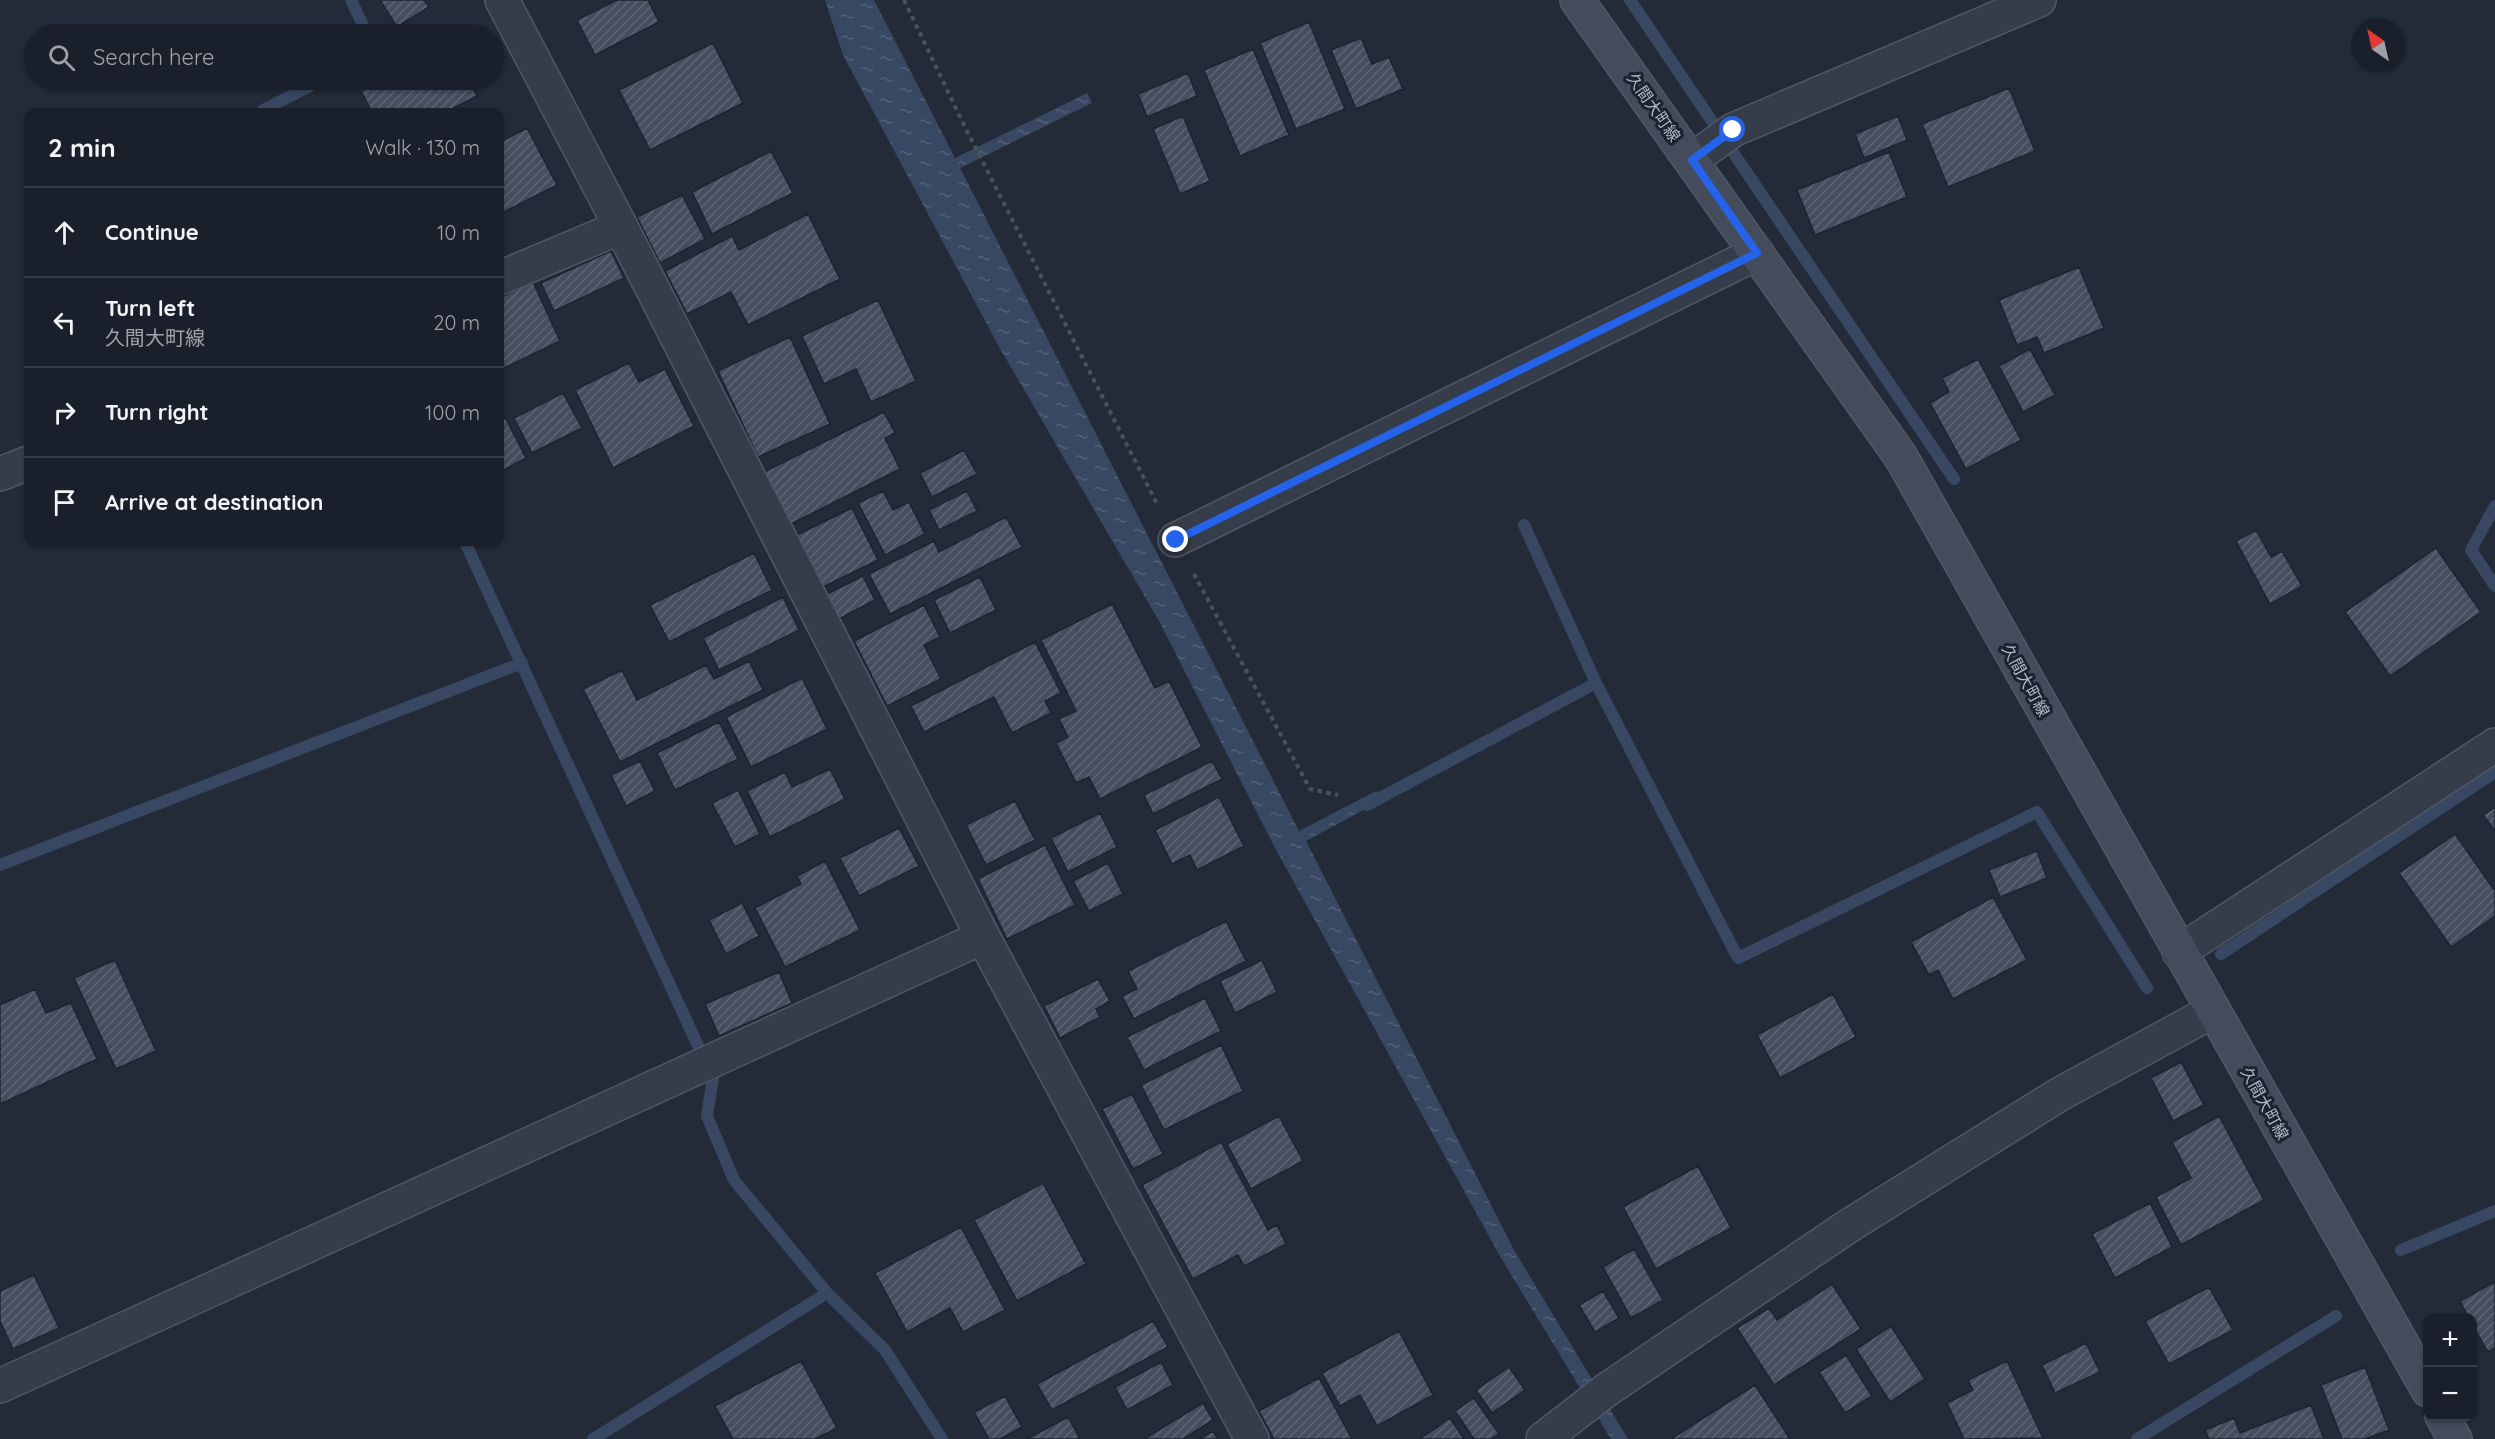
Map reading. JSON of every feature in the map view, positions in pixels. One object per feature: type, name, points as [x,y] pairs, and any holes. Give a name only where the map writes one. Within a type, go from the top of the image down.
[{"type":"main road","name":"久間大町線","points":[[1577,0],[1711,146],[1757,253],[1901,457],[2423,1383]]},
{"type":"main road","points":[[2445,1421],[2455,1439]]},
{"type":"street","points":[[502,0],[621,227],[983,937],[1252,1439]]},
{"type":"street","points":[[1711,146],[2039,0]]},
{"type":"street","points":[[504,276],[621,227]]},
{"type":"street","points":[[1176,540],[1757,253]]},
{"type":"street","points":[[0,474],[24,465]]},
{"type":"street","points":[[2180,952],[2495,745]]},
{"type":"street","points":[[0,1386],[983,937]]},
{"type":"street","points":[[1542,1439],[1593,1400],[1870,1212],[2060,1094],[2213,1011]]},
{"type":"path","points":[[904,0],[962,121],[1176,540],[1310,789],[1338,795]]},
{"type":"water","points":[[825,0],[874,0],[955,158],[1087,93],[1092,103],[960,168],[1299,831],[1376,791],[1382,800],[1306,841],[1514,1250],[1628,1439],[1611,1439],[1501,1258],[1274,846],[1159,621],[998,345],[843,55]]},
{"type":"building","points":[[380,0],[424,0],[429,7],[402,24],[395,24]]},
{"type":"building","points":[[617,0],[648,0],[659,22],[595,55],[577,20]]},
{"type":"building","points":[[1309,22],[1345,109],[1296,129],[1260,43]]},
{"type":"building","points":[[1361,38],[1372,64],[1389,57],[1403,89],[1356,109],[1331,50]]},
{"type":"building","points":[[713,43],[743,103],[650,150],[619,90]]},
{"type":"building","points":[[1253,49],[1289,135],[1240,156],[1204,70]]},
{"type":"building","points":[[1188,73],[1197,96],[1147,117],[1138,94]]},
{"type":"building","points":[[2009,88],[2035,151],[1948,187],[1922,124]]},
{"type":"building","points":[[474,90],[477,96],[454,108],[370,108],[361,91]]},
{"type":"building","points":[[1183,116],[1210,181],[1180,194],[1153,129]]},
{"type":"building","points":[[1898,116],[1907,140],[1864,158],[1855,134]]},
{"type":"building","points":[[527,128],[557,185],[504,212],[504,140]]},
{"type":"building","points":[[771,151],[793,193],[712,234],[692,192]]},
{"type":"building","points":[[1889,152],[1907,197],[1815,235],[1797,190]]},
{"type":"building","points":[[682,195],[705,239],[660,263],[637,217]]},
{"type":"building","points":[[808,214],[840,279],[748,325],[731,292],[687,314],[665,271],[732,236],[739,250]]},
{"type":"building","points":[[611,251],[624,278],[554,311],[541,283]]},
{"type":"building","points":[[2079,267],[2104,328],[2044,353],[2037,337],[2017,345],[1999,300]]},
{"type":"building","points":[[533,282],[560,341],[504,368],[504,296]]},
{"type":"building","points":[[878,300],[916,381],[871,402],[856,369],[824,384],[802,336]]},
{"type":"building","points":[[790,337],[830,424],[758,457],[718,371]]},
{"type":"building","points":[[2030,349],[2055,395],[2023,412],[1999,366]]},
{"type":"building","points":[[1978,359],[2021,440],[1966,469],[1930,403],[1949,392],[1942,378]]},
{"type":"building","points":[[629,363],[639,382],[665,369],[694,426],[613,468],[575,390]]},
{"type":"building","points":[[563,393],[582,428],[532,453],[514,418]]},
{"type":"building","points":[[884,412],[895,433],[885,438],[900,469],[791,524],[764,472]]},
{"type":"building","points":[[504,418],[526,458],[504,470]]},
{"type":"building","points":[[964,450],[977,474],[932,497],[920,473]]},
{"type":"building","points":[[883,491],[893,510],[909,502],[925,534],[885,555],[858,503]]},
{"type":"building","points":[[967,491],[977,511],[939,530],[929,510]]},
{"type":"building","points":[[852,508],[878,560],[823,587],[797,535]]},
{"type":"building","points":[[1006,517],[1022,547],[890,614],[869,574],[934,541],[939,552]]},
{"type":"building","points":[[2256,530],[2271,557],[2282,551],[2302,586],[2270,604],[2236,541]]},
{"type":"building","points":[[2436,548],[2481,612],[2390,676],[2345,612]]},
{"type":"building","points":[[754,553],[772,590],[669,642],[650,605]]},
{"type":"building","points":[[863,576],[875,600],[839,619],[827,594]]},
{"type":"building","points":[[980,577],[996,610],[950,633],[934,600]]},
{"type":"building","points":[[783,597],[799,630],[719,670],[703,638]]},
{"type":"building","points":[[1112,604],[1155,688],[1169,681],[1202,747],[1100,799],[1089,777],[1076,783],[1056,743],[1068,737],[1059,719],[1076,711],[1041,640]]},
{"type":"building","points":[[924,605],[940,637],[924,645],[941,679],[887,706],[854,641]]},
{"type":"building","points":[[1035,642],[1061,693],[1045,701],[1051,713],[1012,733],[994,697],[924,732],[911,706]]},
{"type":"building","points":[[749,661],[763,690],[620,762],[583,689],[622,670],[637,700],[706,665],[714,679]]},
{"type":"building","points":[[802,678],[827,729],[751,767],[726,717]]},
{"type":"building","points":[[719,722],[738,759],[675,790],[657,753]]},
{"type":"building","points":[[640,761],[655,791],[626,806],[611,775]]},
{"type":"building","points":[[1212,761],[1222,779],[1153,814],[1144,795]]},
{"type":"building","points":[[830,769],[845,799],[770,837],[747,791],[785,772],[792,787]]},
{"type":"building","points":[[738,790],[760,834],[735,847],[712,803]]},
{"type":"building","points":[[1219,797],[1244,846],[1197,870],[1190,855],[1172,864],[1155,830]]},
{"type":"building","points":[[1015,801],[1035,840],[986,865],[966,825]]},
{"type":"building","points":[[2495,807],[2495,831],[2483,815]]},
{"type":"building","points":[[1100,813],[1117,847],[1068,872],[1051,838]]},
{"type":"building","points":[[899,828],[919,866],[859,896],[840,858]]},
{"type":"building","points":[[2455,834],[2495,891],[2495,916],[2451,947],[2399,873]]},
{"type":"building","points":[[1045,845],[1075,905],[1007,939],[978,879]]},
{"type":"building","points":[[2037,851],[2047,878],[2000,897],[1989,870]]},
{"type":"building","points":[[825,861],[860,930],[785,967],[755,908],[801,884],[797,876]]},
{"type":"building","points":[[1108,863],[1123,894],[1089,911],[1073,881]]},
{"type":"building","points":[[1993,897],[2027,960],[1953,999],[1938,970],[1929,975],[1911,942]]},
{"type":"building","points":[[742,903],[759,936],[726,954],[709,920]]},
{"type":"building","points":[[1226,921],[1246,961],[1134,1019],[1122,996],[1137,989],[1128,971]]},
{"type":"building","points":[[115,960],[156,1051],[116,1069],[74,978]]},
{"type":"building","points":[[1262,960],[1277,992],[1235,1013],[1220,981]]},
{"type":"building","points":[[779,972],[792,1003],[719,1036],[705,1004]]},
{"type":"building","points":[[1098,979],[1110,1001],[1096,1009],[1100,1017],[1060,1038],[1044,1006]]},
{"type":"building","points":[[35,989],[46,1013],[71,1003],[97,1059],[0,1104],[0,1005]]},
{"type":"building","points":[[1833,994],[1856,1037],[1780,1078],[1757,1035]]},
{"type":"building","points":[[1205,998],[1221,1031],[1144,1070],[1127,1037]]},
{"type":"building","points":[[1221,1045],[1243,1091],[1164,1130],[1141,1085]]},
{"type":"building","points":[[2181,1062],[2204,1105],[2173,1121],[2151,1078]]},
{"type":"building","points":[[1132,1094],[1163,1154],[1133,1169],[1102,1109]]},
{"type":"building","points":[[1279,1116],[1303,1161],[1251,1189],[1227,1144]]},
{"type":"building","points":[[2219,1116],[2264,1200],[2181,1245],[2156,1197],[2191,1178],[2172,1142]]},
{"type":"building","points":[[1221,1142],[1268,1230],[1277,1225],[1286,1244],[1244,1266],[1238,1255],[1193,1279],[1142,1185]]},
{"type":"building","points":[[1698,1166],[1731,1228],[1656,1269],[1623,1207]]},
{"type":"building","points":[[1043,1183],[1086,1264],[1017,1301],[974,1220]]},
{"type":"building","points":[[2150,1203],[2172,1247],[2115,1278],[2092,1234]]},
{"type":"building","points":[[961,1227],[1005,1310],[963,1332],[950,1308],[907,1332],[875,1273]]},
{"type":"building","points":[[1634,1249],[1663,1300],[1631,1318],[1603,1267]]},
{"type":"building","points":[[34,1275],[59,1328],[13,1349],[0,1321],[0,1291]]},
{"type":"building","points":[[2495,1282],[2495,1348],[2488,1352],[2477,1333],[2477,1313],[2466,1313],[2460,1301]]},
{"type":"building","points":[[1832,1284],[1861,1329],[1774,1385],[1737,1328],[1769,1308],[1777,1320]]},
{"type":"building","points":[[2209,1287],[2233,1330],[2169,1364],[2145,1321]]},
{"type":"building","points":[[1603,1291],[1619,1318],[1595,1332],[1579,1305]]},
{"type":"building","points":[[1153,1321],[1168,1347],[1052,1410],[1037,1384]]},
{"type":"building","points":[[1891,1326],[1925,1379],[1890,1402],[1856,1349]]},
{"type":"building","points":[[1399,1331],[1433,1395],[1377,1426],[1360,1395],[1340,1406],[1322,1373]]},
{"type":"building","points":[[2086,1343],[2100,1372],[2055,1393],[2042,1365]]},
{"type":"building","points":[[1846,1355],[1872,1396],[1845,1413],[1819,1372]]},
{"type":"building","points":[[801,1361],[837,1428],[815,1439],[733,1439],[715,1406]]},
{"type":"building","points":[[2007,1361],[2043,1438],[1964,1439],[1947,1403],[1973,1390],[1968,1380]]},
{"type":"building","points":[[1161,1362],[1173,1385],[1127,1410],[1115,1387]]},
{"type":"building","points":[[1509,1367],[1525,1390],[1492,1413],[1476,1390]]},
{"type":"building","points":[[2365,1367],[2389,1430],[2365,1439],[2342,1439],[2321,1385]]},
{"type":"building","points":[[1319,1378],[1352,1439],[1274,1439],[1259,1411]]},
{"type":"building","points":[[1755,1385],[1790,1439],[1671,1439]]},
{"type":"building","points":[[1005,1396],[1022,1427],[1000,1439],[989,1439],[974,1412]]},
{"type":"building","points":[[1474,1398],[1499,1434],[1491,1439],[1474,1439],[1455,1411]]},
{"type":"building","points":[[1203,1403],[1213,1420],[1183,1439],[1144,1439]]},
{"type":"building","points":[[2311,1405],[2324,1439],[2209,1439],[2205,1430],[2234,1418],[2240,1433]]},
{"type":"building","points":[[1068,1417],[1080,1439],[1027,1439]]},
{"type":"building","points":[[1450,1418],[1464,1439],[1420,1439]]},
{"type":"building","points":[[1213,1431],[1218,1439],[1200,1439]]},
{"type":"waterway","points":[[351,0],[362,24]]},
{"type":"waterway","points":[[1630,0],[1954,479]]},
{"type":"waterway","points":[[267,108],[302,90]]},
{"type":"waterway","points":[[2495,506],[2471,550],[2495,586]]},
{"type":"waterway","points":[[1524,525],[1596,683]]},
{"type":"waterway","points":[[467,546],[713,1078],[707,1116],[734,1180],[827,1293],[885,1350],[942,1439]]},
{"type":"waterway","points":[[0,865],[522,663]]},
{"type":"waterway","points":[[1367,805],[1596,683],[1738,958],[2037,812],[2147,988]]},
{"type":"waterway","points":[[2221,954],[2495,772]]},
{"type":"waterway","points":[[2401,1250],[2495,1211]]},
{"type":"waterway","points":[[593,1439],[827,1293]]},
{"type":"waterway","points":[[2137,1439],[2336,1316]]},
{"type":"route","points":[[1176,540],[1757,253],[1692,160],[1733,130]]}]
